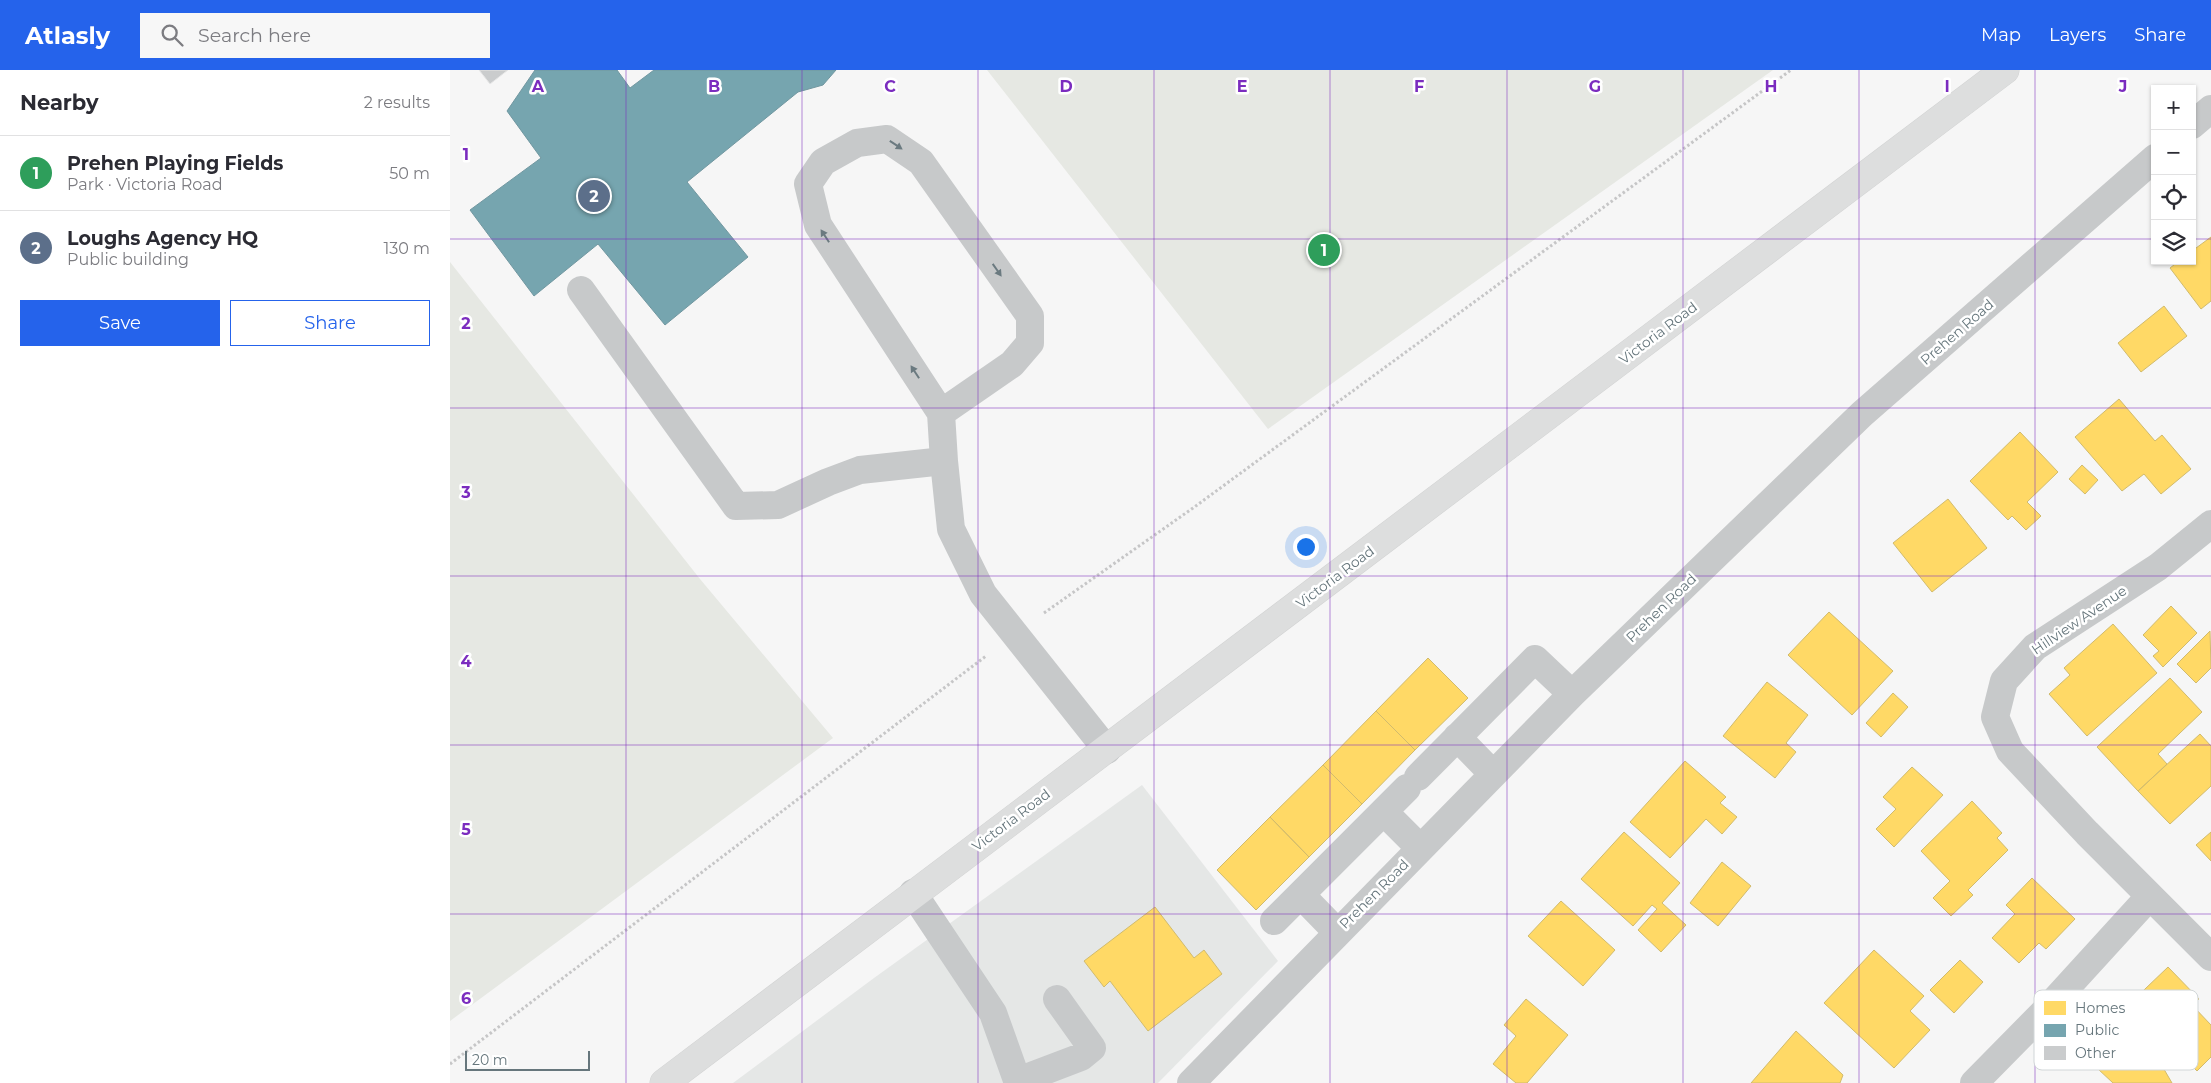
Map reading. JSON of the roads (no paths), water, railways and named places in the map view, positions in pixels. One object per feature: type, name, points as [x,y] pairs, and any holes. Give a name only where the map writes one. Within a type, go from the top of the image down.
[{"type":"highway","name":"Victoria Road","points":[[664,1083],[913,893],[1106,750],[2005,70]]},
{"type":"street","points":[[2196,122],[2211,109]]},
{"type":"street","points":[[942,413],[1012,364],[1030,344],[1030,316],[921,162],[887,139],[857,143],[823,162],[808,184],[818,226],[942,413],[944,461],[951,529],[983,594],[1106,750]]},
{"type":"street","name":"Prehen Road","points":[[1191,1083],[1572,694],[1862,414],[2151,161]]},
{"type":"street","points":[[581,290],[736,506],[778,505],[828,482],[860,470],[944,461]]},
{"type":"street","name":"Hillview Avenue","points":[[2211,524],[2158,567],[2035,648],[2004,681],[1995,717],[2010,751],[2211,958]]},
{"type":"street","points":[[1274,922],[1535,659],[1572,694]]},
{"type":"street","points":[[1457,737],[1493,774]]},
{"type":"street","points":[[1384,812],[1420,848]]},
{"type":"street","points":[[913,893],[993,1013],[1018,1082],[1081,1057],[1092,1048],[1058,999]]},
{"type":"street","points":[[1301,895],[1337,932]]},
{"type":"street","points":[[2064,990],[2150,896]]},
{"type":"street","points":[[1974,1083],[2034,1022]]},
{"type":"place","name":"Loughs Agency HQ","points":[[594,196]]},
{"type":"place","name":"Prehen Playing Fields","points":[[1324,250]]}]
